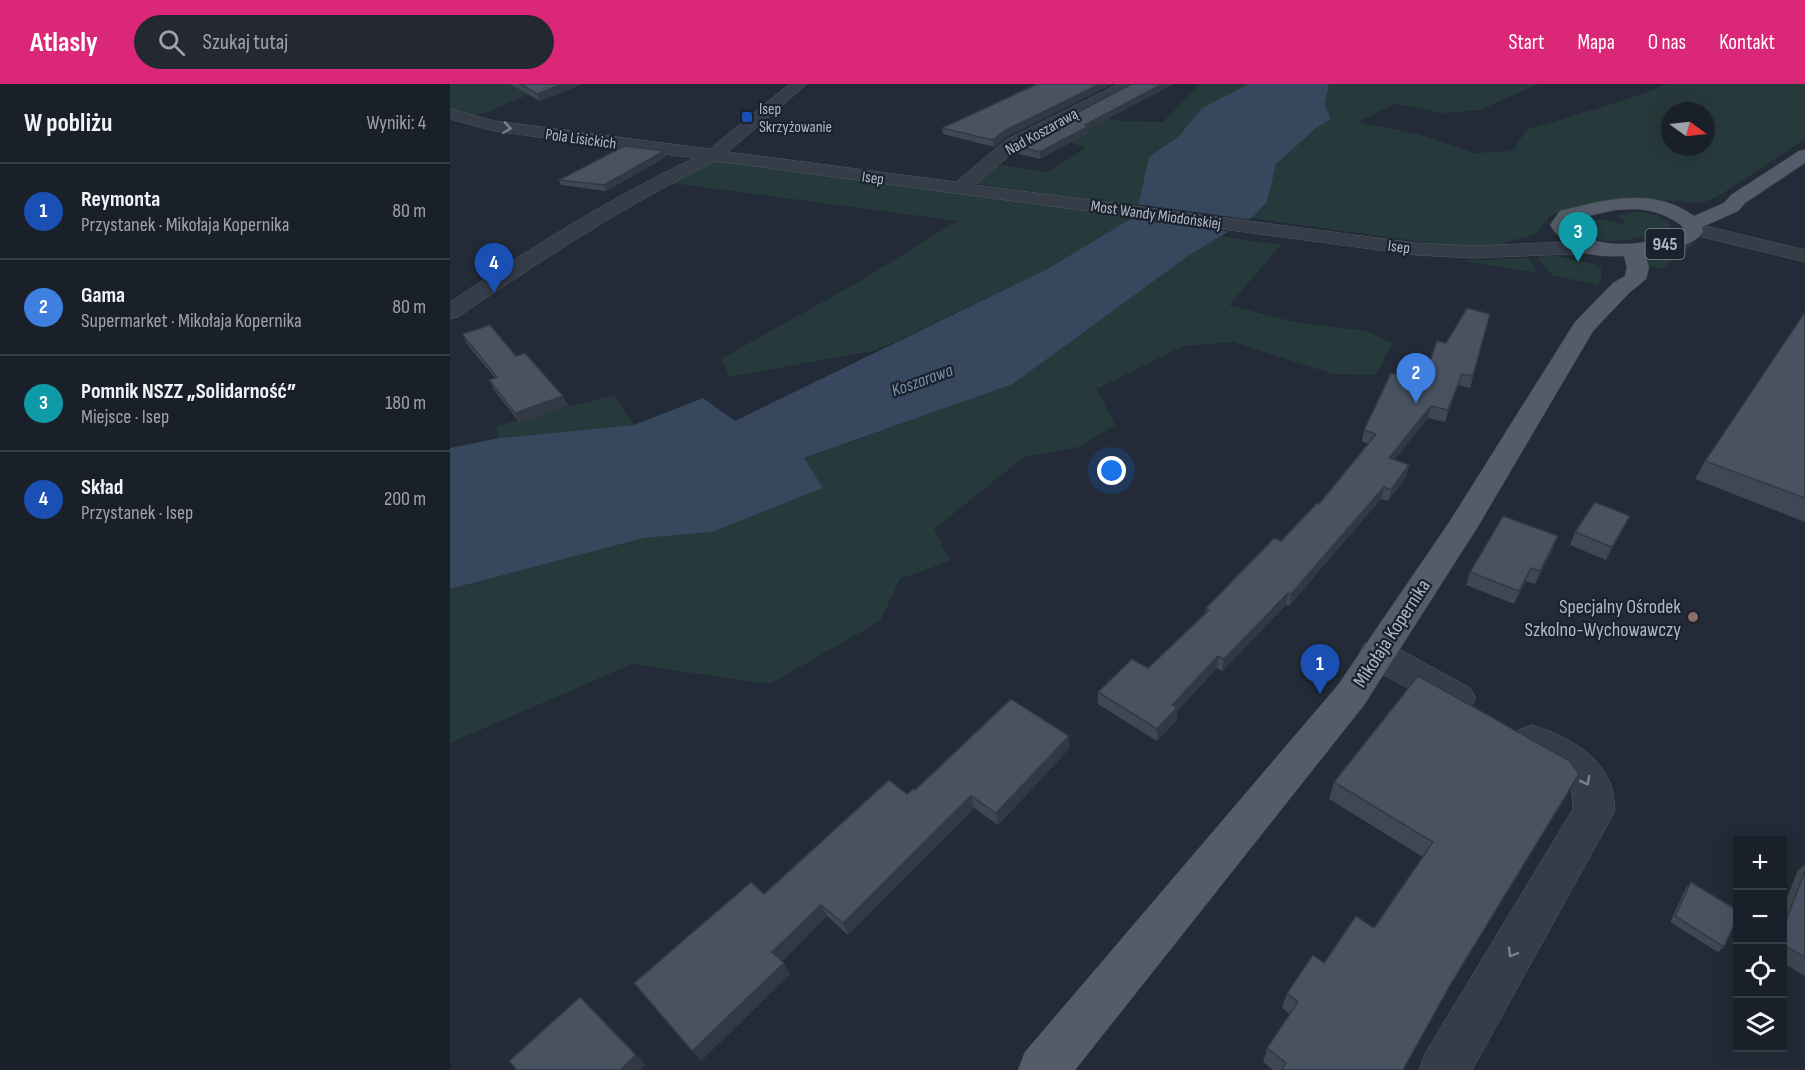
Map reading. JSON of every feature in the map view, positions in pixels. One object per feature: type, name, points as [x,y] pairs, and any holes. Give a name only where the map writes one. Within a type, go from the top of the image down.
[{"type":"main road","name":"945","points":[[1693,226],[1672,211],[1649,205],[1624,203],[1574,213],[1561,221],[1560,225],[1566,235],[1597,248],[1633,251],[1686,238],[1690,235],[1693,226],[1731,207],[1738,199],[1805,155]]},
{"type":"main road","name":"945","points":[[1672,211],[1738,199]]},
{"type":"main road","points":[[1597,248],[1617,270],[1621,288]]},
{"type":"main road","name":"Mikołaja Kopernika","points":[[1043,1070],[1351,695],[1461,528],[1583,327],[1621,288],[1635,279],[1638,267],[1633,251]]},
{"type":"street","points":[[450,312],[556,241],[656,183],[712,156],[799,84]]},
{"type":"street","name":"Nad Koszarawą","points":[[959,189],[1012,144],[1130,84]]},
{"type":"street","name":"Pola Lisickich","points":[[450,114],[494,126],[712,156]]},
{"type":"street","name":"Isep","points":[[712,156],[1034,198]]},
{"type":"street","name":"Most Wandy Miodońskiej","points":[[1034,198],[1279,230]]},
{"type":"street","points":[[1693,226],[1805,256]]},
{"type":"street","name":"Isep","points":[[1279,230],[1443,251],[1597,248]]},
{"type":"street","name":"Isep","points":[[1520,248],[1537,241],[1566,235]]},
{"type":"street","points":[[1377,654],[1576,765],[1591,785],[1594,811],[1444,1070]]},
{"type":"shaded area","points":[[450,84],[571,84],[530,94],[481,114],[461,116],[450,114]]},
{"type":"shaded area","points":[[1200,84],[1248,84],[1202,108],[1179,136],[1150,157],[1138,207],[974,183],[996,164],[1048,172],[1086,148],[1046,134],[1086,113],[1120,121],[1163,122]]},
{"type":"shaded area","points":[[1329,84],[1538,84],[1480,110],[1443,113],[1394,104],[1359,122],[1417,134],[1474,153],[1513,151],[1526,130],[1631,98],[1668,84],[1805,84],[1805,139],[1717,197],[1702,203],[1640,199],[1566,210],[1550,216],[1536,234],[1494,246],[1452,246],[1251,218],[1265,205],[1273,171],[1280,159],[1301,140],[1330,120],[1325,105]]},
{"type":"shaded area","points":[[712,156],[1132,218],[1049,268],[877,350],[730,377],[721,359],[860,281],[957,221],[671,183]]},
{"type":"shaded area","points":[[1634,212],[1660,216],[1671,226],[1666,230],[1622,241],[1599,240],[1590,236],[1582,228],[1585,223],[1603,219],[1620,224],[1626,223],[1617,215]]},
{"type":"shaded area","points":[[1220,236],[1281,245],[1229,305],[1294,322],[1367,331],[1392,343],[1376,375],[1333,374],[1233,342],[1183,346],[1097,389],[1115,425],[1079,447],[1024,457],[934,529],[950,561],[900,579],[880,621],[770,684],[632,664],[450,743],[450,589],[644,538],[712,532],[822,488],[803,459],[1013,384],[1188,256]]},
{"type":"shaded area","points":[[1697,241],[1662,269],[1645,264],[1645,259],[1651,254]]},
{"type":"shaded area","points":[[1556,256],[1598,265],[1601,268],[1599,283],[1597,285],[1552,275],[1537,257]]},
{"type":"shaded area","points":[[1527,258],[1535,266],[1536,273],[1463,261]]},
{"type":"shaded area","points":[[614,395],[634,425],[499,438],[496,426]]},
{"type":"water","name":"Koszarawa","points":[[1248,84],[1329,84],[1325,105],[1331,119],[1314,130],[1276,164],[1267,202],[1254,216],[1188,256],[1013,384],[804,458],[823,488],[712,532],[644,538],[450,589],[450,448],[499,438],[634,425],[703,398],[735,421],[1049,268],[1132,218],[1138,207],[1149,157],[1179,136],[1202,108]]},
{"type":"pier","points":[[1136,204],[1253,220],[1231,232],[1126,218]]},
{"type":"building","points":[[520,84],[562,84],[537,94]]},
{"type":"building","points":[[1037,84],[1100,84],[1004,131],[993,140],[942,128]]},
{"type":"building","points":[[1131,84],[1162,84],[1040,152],[1015,146]]},
{"type":"building","points":[[624,146],[664,151],[604,185],[559,180]]},
{"type":"building","points":[[1467,308],[1490,314],[1473,376],[1462,374],[1448,410],[1431,406],[1389,458],[1409,465],[1391,490],[1384,487],[1291,594],[1288,593],[1224,659],[1218,656],[1172,705],[1177,708],[1157,729],[1098,692],[1132,659],[1148,668],[1209,610],[1206,608],[1274,538],[1281,541],[1317,503],[1319,504],[1376,434],[1364,430],[1391,373],[1423,380],[1437,341],[1446,343]]},
{"type":"building","points":[[1805,312],[1805,498],[1705,461]]},
{"type":"building","points":[[490,325],[516,356],[525,353],[563,396],[515,413],[489,380],[497,377],[462,334]]},
{"type":"building","points":[[1595,502],[1630,516],[1612,547],[1575,532]]},
{"type":"building","points":[[1503,516],[1558,536],[1540,571],[1531,568],[1519,591],[1470,572]]},
{"type":"building","points":[[1418,676],[1570,761],[1579,774],[1452,982],[1403,1070],[1282,1070],[1286,1063],[1267,1048],[1298,1002],[1287,993],[1313,955],[1324,963],[1356,916],[1374,928],[1433,842],[1334,782]]},
{"type":"building","points":[[1011,699],[1069,736],[996,813],[971,796],[843,923],[821,905],[772,952],[784,963],[692,1051],[634,983],[751,882],[764,894],[889,780],[907,794],[915,790]]},
{"type":"building","points":[[1805,871],[1805,957],[1787,947],[1787,918]]},
{"type":"building","points":[[1691,882],[1733,908],[1733,927],[1724,947],[1675,916]]},
{"type":"building","points":[[580,997],[636,1055],[620,1070],[517,1070],[509,1061]]},
{"type":"place","name":"Isep Skrzyżowanie","points":[[747,117]]},
{"type":"place","name":"Pomnik NSZZ „Solidarność”","points":[[1578,262]]},
{"type":"place","name":"Skład","points":[[494,293]]},
{"type":"place","name":"Gama","points":[[1416,403]]},
{"type":"place","name":"Specjalny Ośrodek Szkolno-Wychowawczy","points":[[1693,617]]},
{"type":"place","name":"Reymonta","points":[[1320,694]]}]
